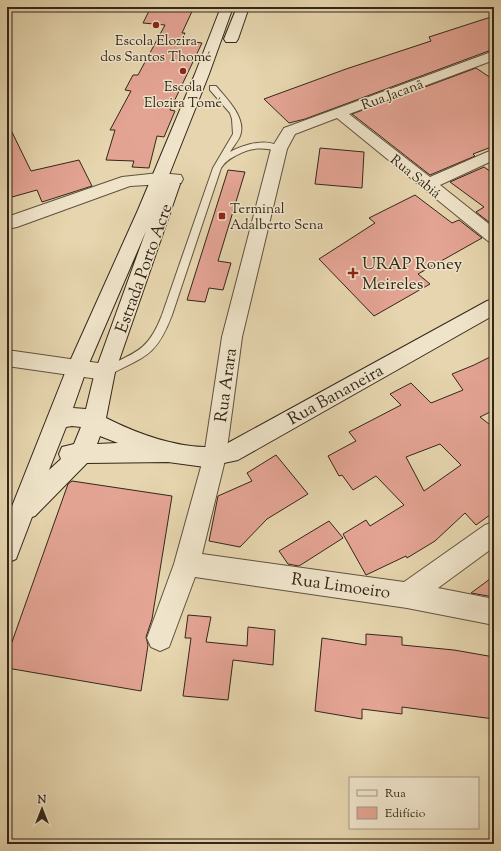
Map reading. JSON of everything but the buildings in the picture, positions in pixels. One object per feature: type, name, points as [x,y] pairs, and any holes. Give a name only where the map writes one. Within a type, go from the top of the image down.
[{"type":"street","name":"Estrada Porto Acre","points":[[22,512],[82,453],[94,423],[105,372],[167,178],[202,74],[227,7]]},
{"type":"street","name":"Estrada Porto Acre","points":[[7,551],[48,442],[78,368],[128,254],[213,88],[243,7]]},
{"type":"street","name":"Rua Jacanã","points":[[284,140],[339,114],[494,55]]},
{"type":"street","points":[[479,61],[494,69]]},
{"type":"street","name":"Rua Sabiá","points":[[339,114],[494,237]]},
{"type":"street","name":"Rua Arara","points":[[160,638],[187,564],[215,456],[232,337],[284,140]]},
{"type":"street","points":[[427,185],[494,154]]},
{"type":"street","points":[[7,223],[11,223],[128,181],[167,178]]},
{"type":"street","name":"Rua Bananeira","points":[[82,453],[168,452],[215,456],[230,453],[494,306]]},
{"type":"street","points":[[7,358],[105,372]]},
{"type":"street","points":[[58,418],[86,418],[94,423]]},
{"type":"street","name":"Rua Bananeira","points":[[94,423],[168,452]]},
{"type":"street","points":[[48,442],[58,451],[71,454],[82,453]]},
{"type":"street","points":[[407,595],[494,533]]},
{"type":"street","name":"Rua Limoeiro","points":[[187,564],[407,595],[494,612]]},
{"type":"lane","points":[[105,372],[145,351],[154,342],[161,329],[221,161],[236,134],[236,119],[229,105],[213,88]]},
{"type":"lane","points":[[221,161],[242,147],[253,144],[265,145],[284,140]]},
{"type":"place","name":"Escola Elozira dos Santos Thomé","points":[[156,25]]},
{"type":"place","name":"Escola Elozira Tomé","points":[[183,71]]},
{"type":"place","name":"Terminal Adalberto Sena","points":[[222,216]]},
{"type":"place","name":"URAP Roney Meireles","points":[[353,273]]}]
